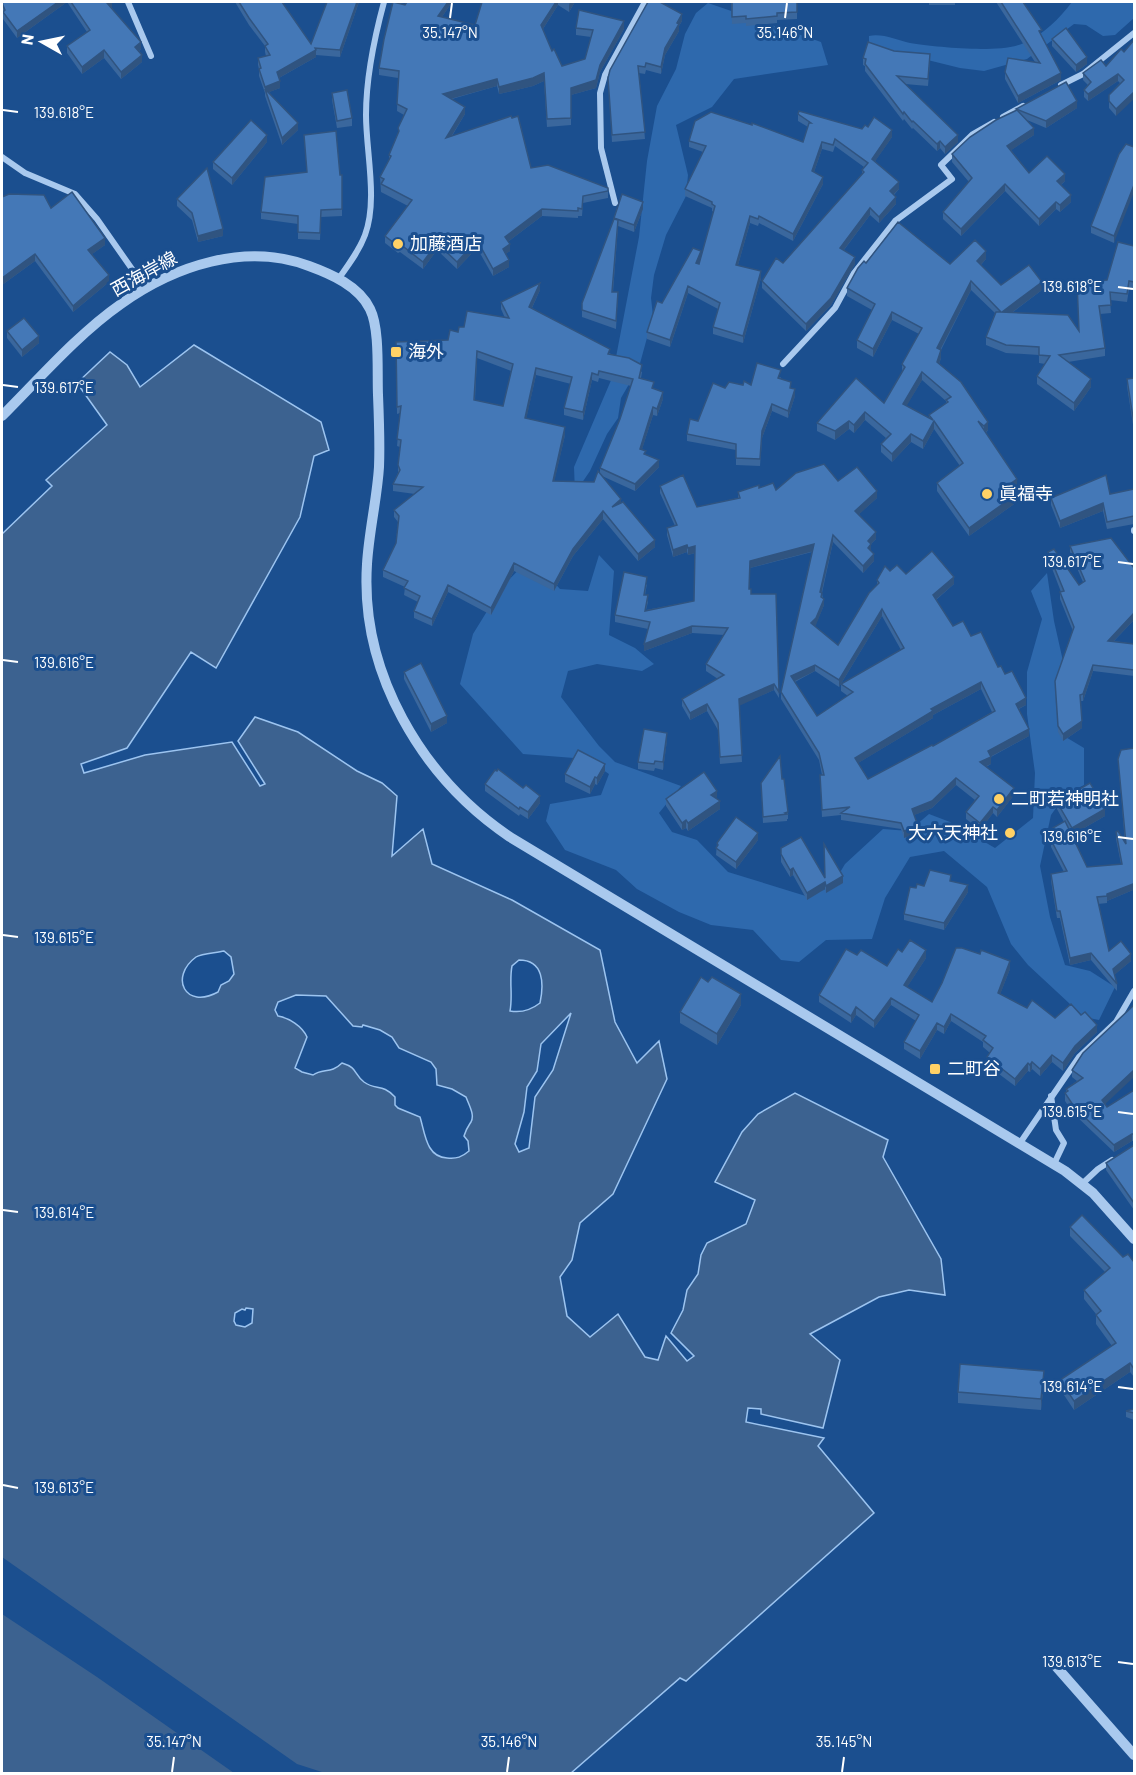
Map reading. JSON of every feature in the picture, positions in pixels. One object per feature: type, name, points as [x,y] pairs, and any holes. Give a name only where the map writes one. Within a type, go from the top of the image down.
[{"type":"street","points":[[128,2],[151,56]]},
{"type":"street","points":[[339,278],[356,254],[366,233],[371,200],[366,115],[369,67],[384,2]]},
{"type":"street","points":[[615,203],[601,148],[600,93],[605,75],[645,2]]},
{"type":"street","points":[[1053,90],[1083,74],[1134,33]]},
{"type":"street","points":[[783,364],[835,308],[855,273],[895,220],[952,179],[941,165],[956,148],[973,134],[1033,101]]},
{"type":"street","points":[[2,157],[25,173],[75,194],[97,219],[146,288]]},
{"type":"street","name":"西海岸線","points":[[2,416],[94,325],[122,303],[166,277],[194,266],[239,257],[288,260],[305,264],[339,278],[371,309],[376,333],[379,468],[367,573],[369,616],[373,636],[380,664],[398,711],[442,778],[478,814],[510,837],[1054,1164],[1103,1203],[1134,1239]]},
{"type":"street","points":[[1020,1143],[1079,1057],[1116,1022],[1134,991]]},
{"type":"street","points":[[1051,1096],[1056,1130],[1064,1143],[1054,1164]]},
{"type":"street","points":[[1082,1184],[1098,1169],[1116,1158]]},
{"type":"street","points":[[1053,1663],[1134,1755]]},
{"type":"shaded area","points":[[1072,2],[1134,2],[1134,18],[1115,35],[1103,36],[1086,25],[1074,24],[1027,59],[984,71],[960,68],[875,47],[869,42],[869,36],[879,35],[910,43],[951,48],[984,49],[1013,46],[1031,40],[1044,31]]},
{"type":"shaded area","points":[[708,3],[821,42],[828,65],[734,79],[712,107],[676,125],[688,175],[686,196],[666,235],[654,275],[651,298],[653,316],[639,367],[621,398],[618,418],[607,434],[590,471],[575,493],[574,467],[612,378],[639,237],[647,161],[657,106],[676,69],[685,34],[696,13]]},
{"type":"shaded area","points":[[194,345],[321,422],[329,450],[314,456],[300,517],[216,668],[191,652],[127,748],[81,764],[84,773],[145,755],[232,742],[260,786],[265,784],[238,741],[255,717],[298,732],[357,771],[382,783],[397,796],[392,856],[423,829],[432,864],[512,900],[600,950],[615,1022],[637,1063],[659,1041],[667,1079],[613,1194],[580,1223],[572,1260],[560,1277],[567,1316],[590,1337],[618,1314],[645,1357],[658,1360],[666,1336],[687,1361],[694,1356],[671,1333],[683,1310],[687,1290],[698,1274],[701,1255],[707,1243],[746,1224],[755,1200],[715,1182],[742,1132],[758,1114],[795,1093],[888,1140],[883,1157],[941,1259],[945,1295],[909,1290],[879,1297],[810,1334],[840,1360],[823,1428],[761,1414],[761,1409],[748,1408],[746,1422],[824,1438],[818,1446],[874,1513],[686,1681],[680,1678],[571,1773],[2,1774],[2,534],[52,486],[46,480],[107,425],[77,383],[110,352],[127,365],[140,387]],"holes":[[[224,951],[231,957],[234,974],[229,981],[221,985],[218,992],[197,997],[184,989],[183,973],[196,957]],[[519,960],[527,961],[538,969],[542,981],[540,1003],[518,1012],[510,1011],[512,966]],[[296,995],[326,996],[353,1026],[362,1027],[363,1025],[380,1030],[392,1037],[399,1048],[431,1062],[436,1069],[437,1085],[452,1089],[466,1097],[472,1116],[464,1136],[468,1141],[469,1151],[454,1158],[440,1157],[431,1149],[420,1117],[398,1108],[395,1105],[395,1097],[383,1088],[364,1082],[347,1065],[342,1063],[334,1069],[313,1075],[295,1068],[307,1037],[295,1023],[278,1016],[275,1010],[278,1002]],[[571,1013],[553,1070],[535,1097],[529,1148],[519,1152],[515,1144],[524,1112],[527,1087],[537,1071],[541,1044]],[[242,1309],[253,1309],[252,1323],[245,1327],[236,1325],[234,1321],[235,1313]]]},
{"type":"shaded area","points":[[599,555],[614,571],[609,635],[635,648],[654,664],[642,671],[597,664],[568,671],[561,697],[599,746],[615,762],[681,786],[659,813],[672,832],[697,840],[728,872],[809,897],[832,886],[845,864],[883,829],[909,831],[929,814],[950,822],[995,848],[1033,818],[1035,773],[1027,714],[1027,672],[1042,619],[1031,591],[1047,573],[1054,621],[1065,670],[1064,736],[1084,748],[1084,785],[1066,794],[1051,815],[1040,866],[1050,917],[1065,965],[1090,971],[1115,987],[1099,1020],[1084,1017],[1028,965],[1011,944],[987,887],[944,851],[910,857],[885,898],[872,939],[826,940],[799,962],[781,960],[753,930],[711,925],[679,912],[637,889],[616,870],[565,850],[546,821],[550,804],[601,795],[609,774],[587,759],[523,754],[460,684],[473,634],[502,587],[531,557],[560,589],[588,591]]},
{"type":"pier","points":[[2,1557],[297,1764],[325,1773],[234,1773],[2,1614]]},
{"type":"building","points":[[58,2],[17,31],[3,12],[5,10],[2,3]]},
{"type":"building","points":[[71,2],[109,2],[107,3],[141,42],[135,47],[142,55],[121,72],[104,50],[82,67],[67,46],[90,30]]},
{"type":"building","points":[[239,2],[282,2],[311,44],[327,2],[357,2],[340,50],[315,48],[316,50],[277,72],[280,81],[265,87],[258,58],[270,55],[265,46],[268,44]]},
{"type":"building","points":[[393,2],[405,5],[407,2],[448,2],[438,16],[475,25],[482,2],[556,2],[541,25],[552,51],[554,49],[562,66],[585,59],[593,30],[576,28],[579,10],[624,21],[600,65],[596,80],[571,88],[571,118],[547,119],[544,73],[499,87],[497,79],[443,94],[465,107],[446,138],[511,116],[512,118],[518,116],[531,168],[548,165],[608,188],[608,191],[583,196],[582,209],[578,208],[578,211],[542,209],[505,237],[510,244],[503,249],[509,260],[493,269],[477,240],[457,262],[437,243],[423,262],[400,244],[398,246],[385,236],[412,200],[381,184],[384,179],[380,177],[391,156],[389,155],[399,131],[398,128],[407,109],[397,104],[399,71],[379,68]]},
{"type":"building","points":[[648,2],[660,2],[682,14],[665,48],[661,67],[646,63],[645,67],[638,66],[645,132],[612,135],[608,78],[610,70]]},
{"type":"building","points":[[732,2],[797,2],[797,12],[746,19],[746,16],[732,17]]},
{"type":"building","points":[[1001,2],[1023,2],[1042,30],[1039,31],[1061,73],[1018,96],[1005,72],[1008,58],[1040,63]]},
{"type":"building","points":[[1066,28],[1087,57],[1076,65],[1052,39]]},
{"type":"building","points":[[1134,40],[1134,92],[1116,109],[1109,101],[1109,95],[1124,80],[1118,74],[1088,94],[1084,90],[1091,82],[1083,73],[1101,60],[1106,66],[1121,49],[1124,52]]},
{"type":"building","points":[[868,42],[894,51],[930,54],[928,79],[897,76],[958,135],[945,147],[940,141],[937,144],[904,112],[903,114],[865,64],[866,59],[863,58]]},
{"type":"building","points":[[1066,82],[1077,101],[1046,121],[1016,109]]},
{"type":"building","points":[[265,89],[298,123],[282,138]]},
{"type":"building","points":[[347,90],[352,118],[337,121],[332,93]]},
{"type":"building","points":[[1017,110],[1034,128],[1007,146],[1029,173],[1047,156],[1065,174],[1057,181],[1071,195],[1060,205],[1056,202],[1039,219],[1005,184],[961,229],[943,212],[972,178],[952,154],[970,137]]},
{"type":"building","points":[[799,111],[862,129],[865,125],[868,127],[874,117],[892,130],[872,159],[899,182],[890,191],[896,197],[879,217],[870,208],[840,248],[855,257],[831,298],[806,324],[762,281],[776,258],[783,263],[864,172],[862,170],[868,163],[835,139],[833,145],[822,142],[812,171],[823,177],[793,234],[759,216],[758,219],[750,216],[736,265],[761,271],[743,336],[713,327],[720,303],[688,286],[670,340],[647,332],[657,301],[662,303],[693,248],[701,251],[696,263],[699,264],[715,206],[712,202],[685,189],[706,146],[689,141],[695,121],[711,112],[752,125],[752,123],[803,142],[809,123],[811,123],[798,114]]},
{"type":"building","points":[[251,120],[267,135],[232,178],[213,162]]},
{"type":"building","points":[[336,131],[340,175],[342,175],[342,209],[321,210],[320,233],[298,232],[298,216],[261,212],[265,177],[307,172],[304,135]]},
{"type":"building","points":[[1126,144],[1134,147],[1134,185],[1114,236],[1091,226],[1119,154]]},
{"type":"building","points":[[207,168],[223,229],[198,236],[192,213],[177,199]]},
{"type":"building","points":[[72,192],[105,238],[88,250],[109,275],[73,306],[35,254],[2,278],[2,197],[9,194],[44,195],[51,208]]},
{"type":"building","points":[[622,194],[643,202],[634,225],[614,218]]},
{"type":"building","points":[[614,219],[618,220],[612,292],[618,292],[616,321],[582,310],[582,303]]},
{"type":"building","points":[[898,222],[950,264],[975,240],[986,251],[977,261],[1001,285],[1029,265],[1042,282],[1002,312],[1068,315],[1079,331],[1077,282],[1107,280],[1118,242],[1134,246],[1134,282],[1129,281],[1127,294],[1110,292],[1111,305],[1099,306],[1105,348],[1059,355],[1091,379],[1074,403],[1037,376],[1050,356],[1039,355],[1039,347],[1006,345],[986,337],[996,312],[1001,312],[971,281],[937,348],[941,350],[937,362],[961,382],[988,422],[984,426],[978,421],[1017,479],[1010,484],[1017,494],[969,528],[937,483],[963,463],[934,421],[923,441],[911,434],[892,454],[881,444],[891,434],[865,412],[854,425],[849,421],[835,431],[817,423],[856,378],[884,403],[905,367],[902,364],[922,328],[892,312],[873,349],[857,340],[875,304],[847,288],[858,268],[864,261],[866,263]],"holes":[[[922,372],[951,397],[946,400],[948,402],[929,415],[933,420],[903,404]]]},
{"type":"building","points":[[540,283],[529,307],[610,349],[608,354],[629,358],[642,365],[639,378],[654,382],[652,388],[663,392],[657,409],[653,407],[640,449],[646,451],[644,454],[659,460],[635,484],[600,468],[633,379],[599,371],[598,375],[592,373],[583,412],[564,408],[572,377],[536,368],[525,418],[565,427],[553,481],[594,482],[598,471],[621,499],[612,507],[623,502],[655,540],[638,554],[603,511],[573,549],[554,584],[514,563],[491,608],[448,585],[432,619],[414,611],[420,596],[404,588],[408,581],[383,570],[396,543],[399,516],[394,510],[423,487],[393,484],[400,470],[398,465],[401,440],[397,439],[401,406],[397,407],[396,342],[448,340],[450,330],[458,332],[459,327],[464,327],[467,311],[509,318],[501,302]],"holes":[[[477,351],[513,364],[503,406],[474,400]]]},
{"type":"building","points":[[24,318],[39,336],[22,350],[7,331]]},
{"type":"building","points":[[757,363],[781,370],[778,378],[791,382],[790,388],[795,389],[788,411],[772,404],[762,431],[760,459],[736,458],[736,444],[687,434],[690,419],[698,421],[713,383],[725,388],[729,382],[743,385],[744,381],[751,385]]},
{"type":"building","points":[[1134,378],[1134,424],[1127,379]]},
{"type":"building","points":[[824,464],[838,481],[857,467],[877,491],[855,511],[876,532],[868,541],[871,544],[868,548],[874,554],[863,566],[833,535],[820,592],[824,599],[816,618],[811,623],[838,645],[869,593],[879,583],[877,580],[885,566],[890,571],[897,565],[906,574],[932,551],[954,577],[933,595],[953,626],[963,621],[971,636],[981,632],[998,667],[1001,666],[1005,674],[1012,671],[1026,698],[1016,704],[1029,729],[988,751],[991,757],[980,762],[1014,788],[997,810],[993,807],[980,823],[966,812],[979,796],[956,778],[932,801],[912,809],[918,826],[904,831],[901,823],[841,813],[850,807],[822,810],[820,775],[824,775],[819,753],[781,692],[814,544],[750,561],[749,589],[751,589],[751,594],[776,594],[779,692],[774,684],[739,699],[742,755],[720,757],[718,723],[707,704],[690,713],[682,699],[724,675],[706,664],[728,628],[692,626],[644,644],[650,622],[615,615],[624,572],[647,577],[644,595],[648,595],[645,611],[694,601],[695,546],[688,548],[687,545],[673,550],[667,528],[677,525],[660,486],[683,475],[697,507],[740,498],[738,492],[759,485],[759,488],[773,483],[776,490],[796,473]],"holes":[[[882,609],[904,648],[841,684],[853,692],[817,716],[791,676],[815,665],[839,680]],[[981,682],[995,711],[868,779],[855,758],[933,711],[931,709]]]},
{"type":"building","points":[[1106,475],[1110,494],[1134,489],[1134,516],[1107,522],[1103,503],[1060,521],[1051,498]]},
{"type":"building","points":[[1111,538],[1134,568],[1134,613],[1108,641],[1134,644],[1134,670],[1093,665],[1083,694],[1080,695],[1082,721],[1063,734],[1058,726],[1055,681],[1074,627],[1060,592],[1064,591],[1048,552],[1054,549],[1079,585],[1085,581],[1070,546]]},
{"type":"building","points":[[421,663],[447,716],[431,724],[404,672]]},
{"type":"building","points":[[644,729],[667,733],[663,762],[655,761],[654,764],[638,762]]},
{"type":"building","points":[[1134,748],[1134,888],[1133,884],[1107,894],[1107,896],[1097,897],[1109,951],[1121,941],[1131,954],[1113,969],[1117,984],[1091,953],[1070,958],[1060,911],[1057,911],[1051,874],[1067,871],[1051,840],[1056,838],[1051,829],[1065,821],[1087,867],[1122,864],[1116,832],[1118,831],[1126,844],[1118,759],[1121,750]]},
{"type":"building","points":[[578,750],[605,764],[590,787],[565,774]]},
{"type":"building","points":[[780,756],[788,812],[763,817],[761,783]]},
{"type":"building","points":[[498,769],[523,788],[526,785],[540,796],[528,812],[520,807],[519,809],[485,784]]},
{"type":"building","points":[[704,772],[717,791],[711,795],[720,801],[688,823],[686,820],[682,823],[666,799]]},
{"type":"building","points":[[1090,783],[1105,809],[1072,828],[1057,802]]},
{"type":"building","points":[[736,817],[758,833],[736,862],[716,848],[717,843]]},
{"type":"building","points":[[801,837],[825,878],[824,844],[843,876],[826,886],[825,882],[807,893],[793,868],[790,870],[781,854],[781,848]]},
{"type":"building","points":[[930,870],[951,875],[950,881],[968,885],[944,923],[904,914],[910,887],[916,888],[917,884],[924,886]]},
{"type":"building","points":[[910,940],[926,950],[904,985],[932,1002],[956,948],[980,954],[981,950],[1010,961],[998,993],[1027,1008],[1032,1000],[1055,1018],[1071,1004],[1081,1015],[1085,1012],[1097,1025],[1075,1046],[1063,1063],[1052,1055],[1040,1069],[1032,1062],[1030,1065],[1028,1063],[1015,1079],[987,1057],[993,1048],[983,1040],[986,1036],[951,1014],[944,1027],[937,1023],[920,1051],[904,1042],[919,1015],[891,998],[874,1021],[856,1007],[851,1016],[819,995],[846,949],[857,955],[861,950],[887,966],[898,949],[902,952]]},
{"type":"building","points":[[701,977],[708,982],[712,977],[741,994],[717,1034],[680,1012]]},
{"type":"building","points":[[1134,1005],[1134,1070],[1102,1100],[1107,1107],[1134,1090],[1134,1134],[1114,1145],[1075,1108],[1065,1093],[1068,1091],[1066,1089],[1083,1078],[1072,1070],[1083,1053]]},
{"type":"building","points":[[1134,1145],[1134,1203],[1106,1163]]},
{"type":"building","points":[[1082,1215],[1123,1257],[1128,1254],[1134,1262],[1134,1369],[1130,1363],[1074,1401],[1060,1380],[1116,1343],[1096,1315],[1101,1311],[1084,1290],[1110,1268],[1070,1227]]},
{"type":"building","points":[[960,1364],[1044,1371],[1041,1399],[958,1392]]},
{"type":"place","name":"加藤酒店","points":[[398,244]]},
{"type":"place","name":"海外","points":[[396,352]]},
{"type":"place","name":"眞福寺","points":[[987,494]]},
{"type":"place","name":"二町若神明社","points":[[999,799]]},
{"type":"place","name":"大六天神社","points":[[1010,833]]},
{"type":"place","name":"二町谷","points":[[935,1069]]}]
